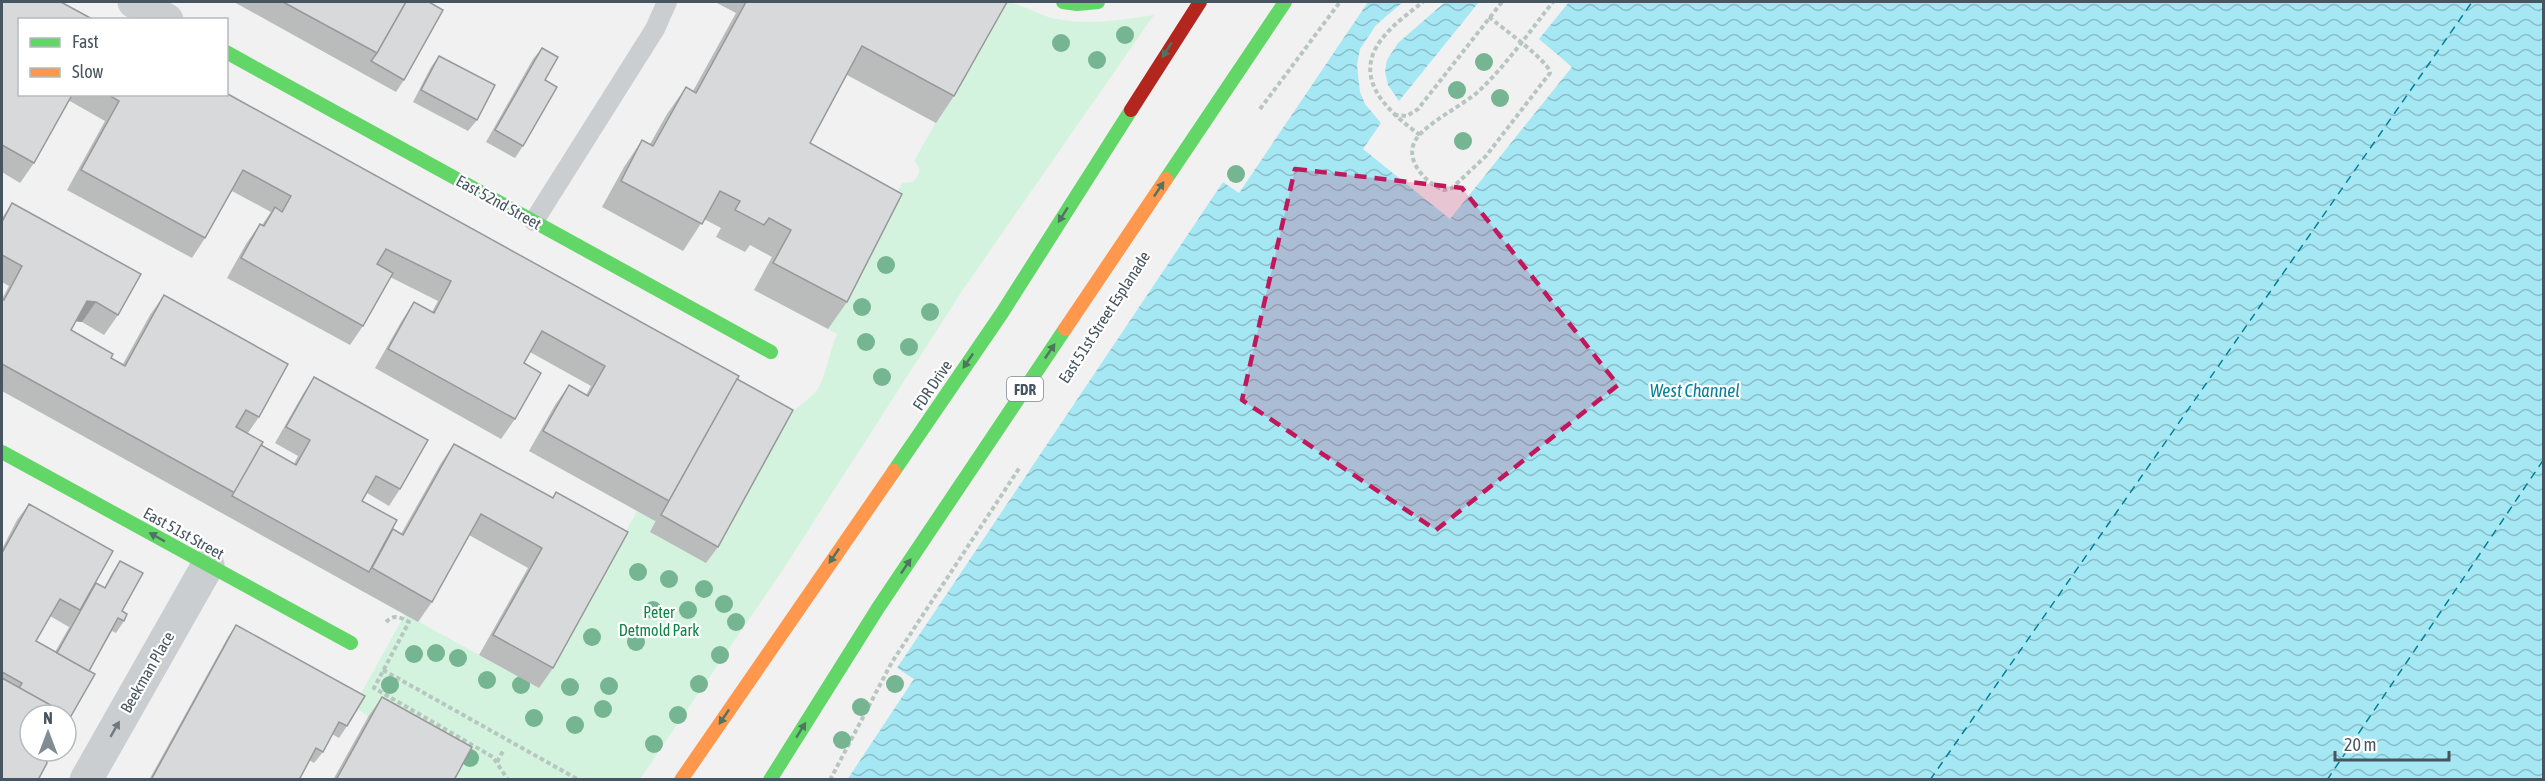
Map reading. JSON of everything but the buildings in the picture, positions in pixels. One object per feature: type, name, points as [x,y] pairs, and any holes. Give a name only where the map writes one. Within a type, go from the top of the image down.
[{"type":"main road","points":[[1063,2],[1077,4],[1098,2]]},
{"type":"main road","name":"FDR Drive","points":[[681,780],[1002,313],[1200,2]]},
{"type":"main road","name":"FDR","points":[[770,780],[878,608],[1285,2]]},
{"type":"main road","name":"East 52nd Street","points":[[228,53],[771,352]]},
{"type":"main road","name":"East 51st Street","points":[[2,452],[351,643]]},
{"type":"street","points":[[134,2],[163,18]]},
{"type":"street","name":"Beekman Place","points":[[86,780],[208,565]]},
{"type":"lane","points":[[534,221],[655,29],[667,2]]},
{"type":"path","points":[[1255,116],[1340,2]]},
{"type":"path","points":[[1420,135],[1393,115],[1375,89],[1371,60],[1380,40],[1423,2]]},
{"type":"path","points":[[1393,115],[1407,116],[1418,109],[1502,2]]},
{"type":"path","points":[[1489,17],[1520,43],[1549,66],[1551,69],[1549,77],[1486,156],[1449,190],[1439,188],[1414,164],[1411,157],[1412,148],[1420,135],[1479,90],[1520,43],[1553,2]]},
{"type":"path","points":[[830,780],[892,662],[1023,462]]},
{"type":"path","points":[[386,622],[390,618],[399,616],[409,622],[374,688],[493,757],[508,780]]},
{"type":"path","points":[[383,670],[579,780]]},
{"type":"path","points":[[497,762],[503,751]]},
{"type":"highlighted area","points":[[1295,169],[1462,188],[1618,385],[1436,530],[1242,400]]},
{"type":"green space","name":"Peter Detmold Park","points":[[1004,2],[1052,18],[1077,22],[1154,15],[964,288],[782,571],[640,779],[451,779],[354,706],[405,614],[539,688],[637,511],[655,521],[650,532],[816,392],[823,378],[837,334],[828,329],[902,183],[912,182],[917,177],[919,169],[914,161]]},
{"type":"water","name":"West Channel","points":[[1368,2],[2543,2],[2543,779],[847,780],[914,679],[897,668],[1223,182],[1239,193]]},
{"type":"pier","points":[[1403,2],[1445,2],[1398,43],[1387,60],[1385,72],[1388,85],[1399,101],[1479,2],[1569,2],[1539,39],[1572,67],[1450,219],[1363,149],[1381,123],[1365,104],[1360,92],[1357,65],[1360,49],[1376,25]]},
{"type":"ferry route","points":[[1930,780],[2472,2]]},
{"type":"ferry route","points":[[2327,780],[2544,459]]},
{"type":"traffic: fast","points":[[1063,2],[1077,4],[1098,2]]},
{"type":"traffic: fast","points":[[1166,179],[1285,2]]},
{"type":"traffic: fast","points":[[228,53],[771,352]]},
{"type":"traffic: fast","points":[[894,471],[1002,313],[1131,110]]},
{"type":"traffic: fast","points":[[770,780],[878,608],[1065,329]]},
{"type":"traffic: fast","points":[[2,452],[351,643]]},
{"type":"traffic: slow","points":[[1065,329],[1166,179]]},
{"type":"traffic: slow","points":[[681,780],[894,471]]},
{"type":"traffic: jam","points":[[1131,110],[1200,2]]}]
